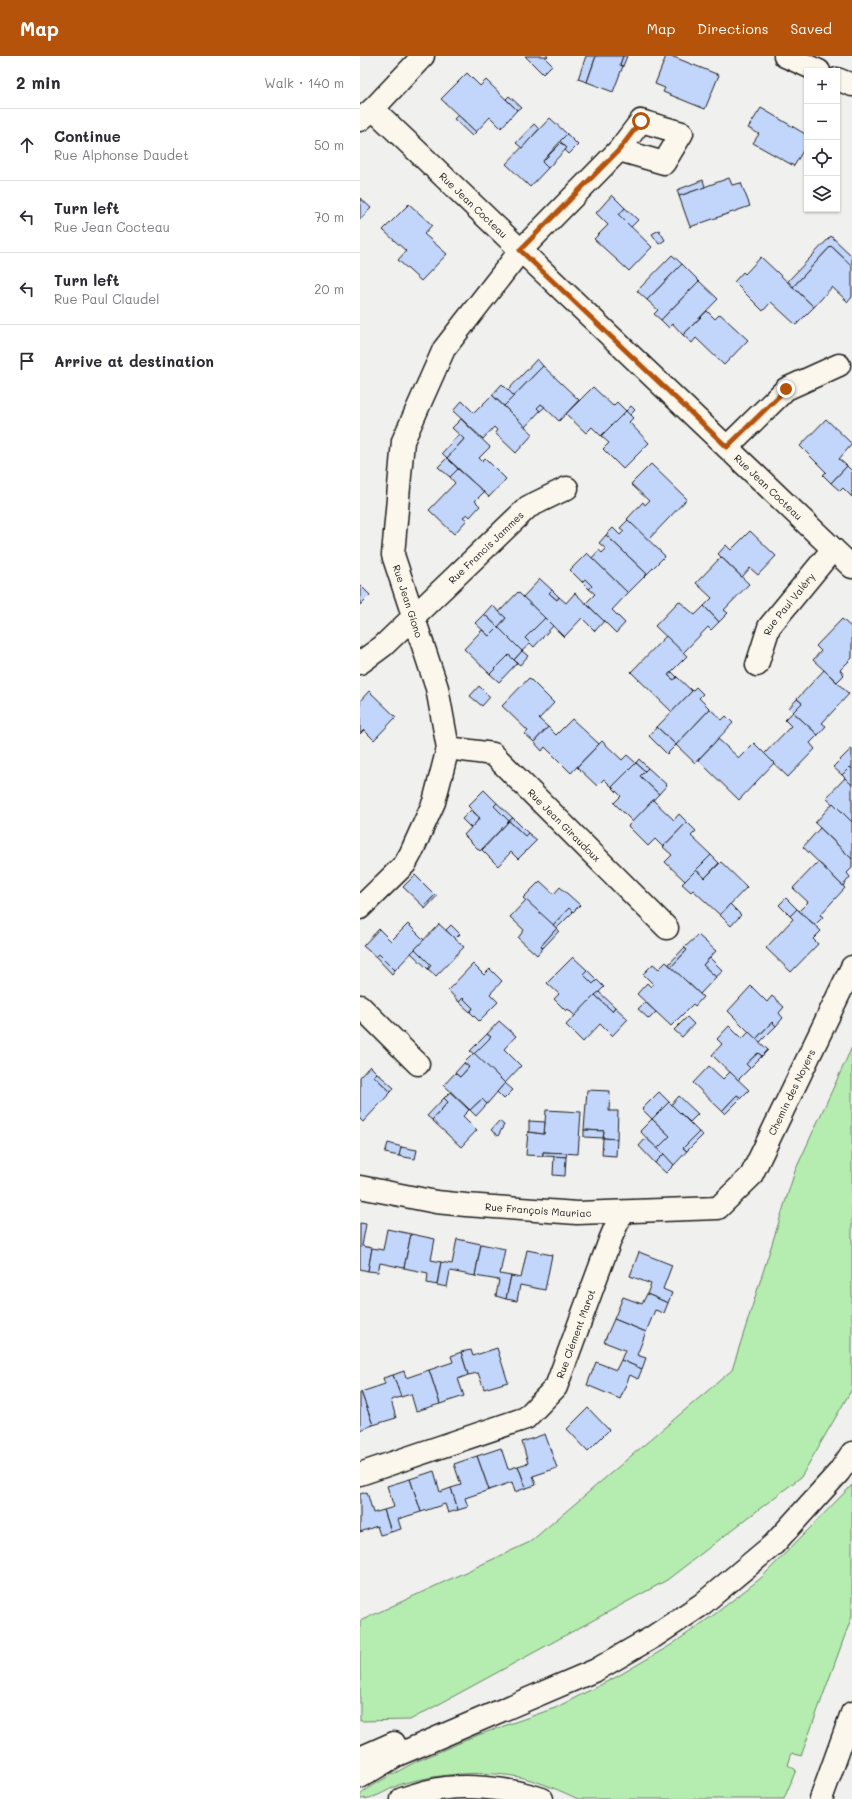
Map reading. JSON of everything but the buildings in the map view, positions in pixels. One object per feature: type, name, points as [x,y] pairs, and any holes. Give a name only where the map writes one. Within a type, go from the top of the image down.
[{"type":"main road","points":[[366,114],[423,56]]},
{"type":"main road","points":[[785,56],[812,68]]},
{"type":"main road","points":[[840,80],[852,85]]},
{"type":"main road","name":"Rue Jean Cocteau","points":[[366,114],[520,250],[852,567]]},
{"type":"main road","name":"Rue Jean Giono","points":[[360,908],[405,864],[434,802],[448,748],[437,688],[393,555],[403,441],[444,348],[520,250],[619,150]]},
{"type":"main road","points":[[727,447],[786,389],[839,366]]},
{"type":"main road","name":"Rue Francis Jammes","points":[[361,661],[383,646],[528,507],[567,488]]},
{"type":"main road","name":"Rue Paul Valéry","points":[[757,665],[769,627],[834,549]]},
{"type":"main road","name":"Rue Jean Giraudoux","points":[[448,748],[493,754],[667,928]]},
{"type":"main road","name":"Chemin des Noyers","points":[[718,1208],[751,1176],[852,967]]},
{"type":"main road","points":[[360,1006],[418,1064]]},
{"type":"main road","name":"Rue François Mauriac","points":[[360,1187],[436,1202],[577,1213],[718,1208]]},
{"type":"main road","name":"Rue Clément Marot","points":[[360,1474],[526,1418],[556,1387],[610,1240],[622,1212]]},
{"type":"main road","points":[[360,1777],[397,1755],[596,1670],[653,1637],[701,1605],[774,1544],[839,1472],[852,1453]]},
{"type":"main road","points":[[821,1799],[852,1713]]},
{"type":"main road","points":[[360,1758],[393,1743],[460,1727]]},
{"type":"main road","points":[[402,1799],[429,1790],[473,1787],[527,1794],[542,1799]]},
{"type":"green space","points":[[852,1047],[852,1389],[801,1477],[667,1580],[410,1720],[360,1721],[360,1621],[530,1542],[732,1370],[795,1171]]},
{"type":"green space","points":[[852,1485],[852,1616],[801,1756],[792,1753],[788,1765],[796,1770],[784,1799],[578,1799],[552,1787],[524,1778],[480,1773],[434,1777],[405,1783],[373,1797],[360,1799],[360,1795],[373,1785],[415,1762],[478,1735],[555,1708],[618,1676],[671,1645],[715,1614],[761,1578]]},
{"type":"route","points":[[641,121],[619,150],[520,250],[727,447],[786,389]]}]
